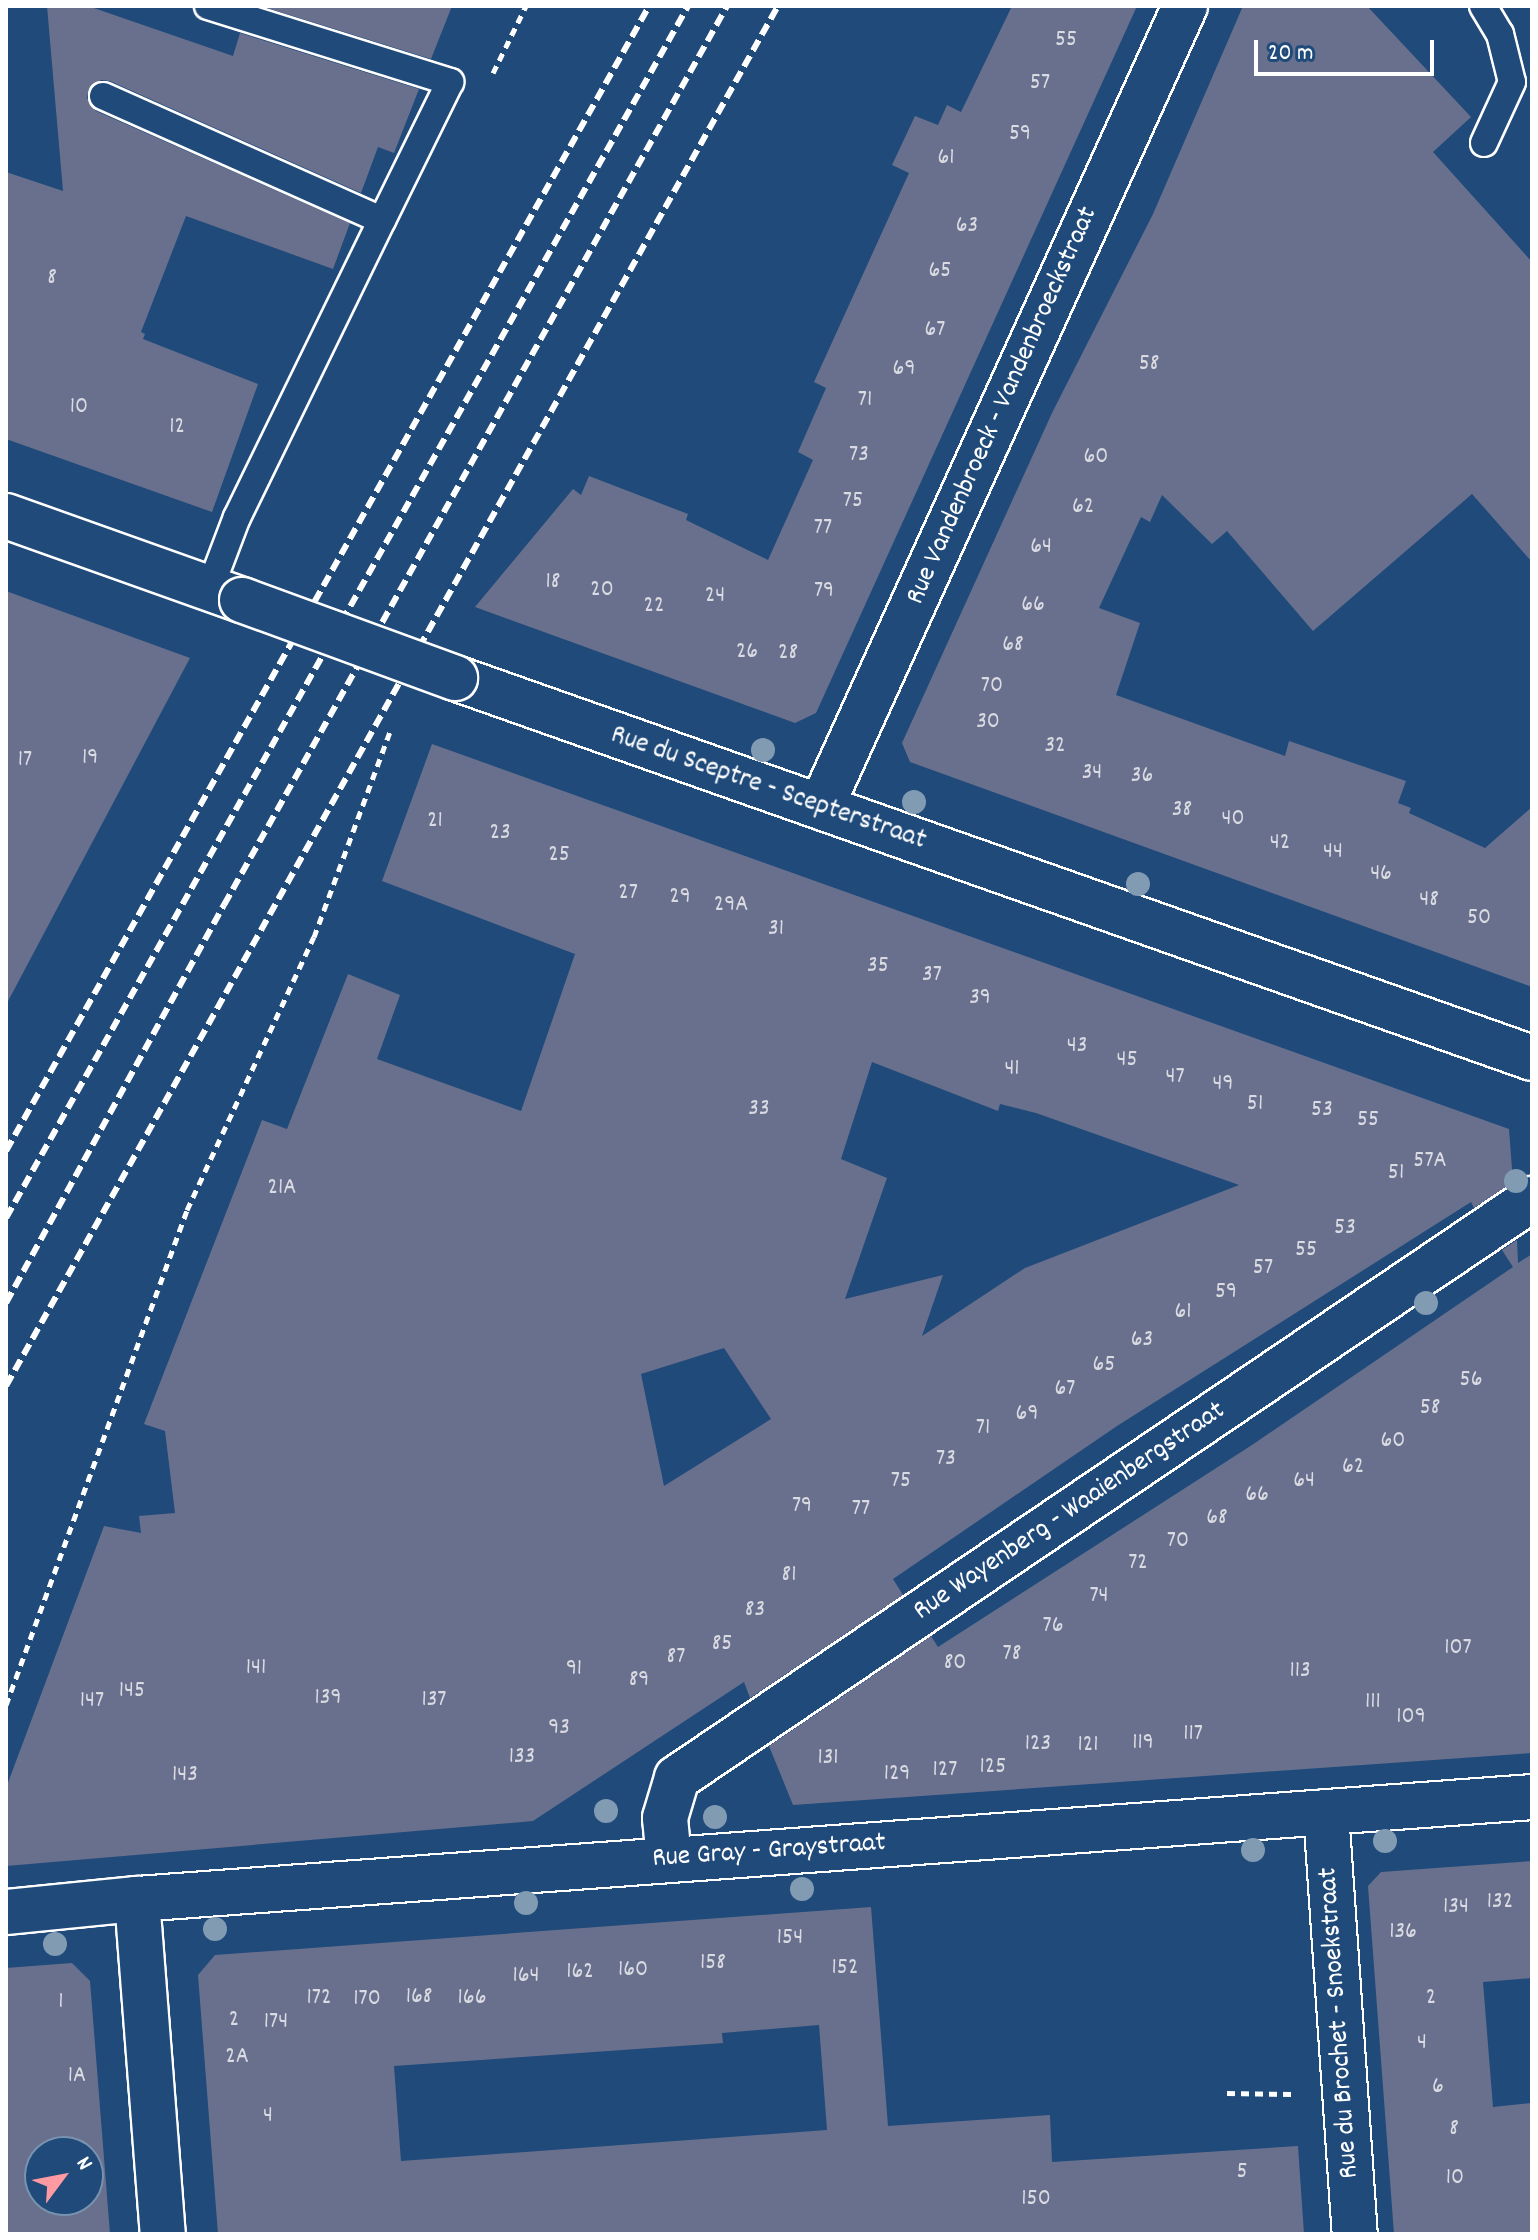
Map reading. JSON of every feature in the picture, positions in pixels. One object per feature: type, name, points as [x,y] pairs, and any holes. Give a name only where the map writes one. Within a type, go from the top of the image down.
[{"type":"street","name":"Rue Vandenbroeck - Vandenbroeckstraat","points":[[821,807],[1185,6]]},
{"type":"street","name":"Rue du Sceptre - Scepterstraat","points":[[6,516],[1532,1058]]},
{"type":"street","name":"Rue Wayenberg - Waaienbergstraat","points":[[669,1859],[665,1818],[677,1778],[1532,1199]]},
{"type":"street","name":"Rue Gray - Graystraat","points":[[6,1912],[137,1899],[1532,1797]]},
{"type":"street","name":"Rue du Brochet - Snoekstraat","points":[[1326,1812],[1355,2234]]},
{"type":"street","points":[[137,1899],[163,2234]]},
{"type":"lane","points":[[208,6],[450,82],[237,517],[214,589]]},
{"type":"lane","points":[[1483,6],[1500,34],[1512,82],[1484,143]]},
{"type":"lane","points":[[103,96],[382,220]]},
{"type":"path","points":[[6,1705],[187,1210],[314,937],[390,732]]},
{"type":"path","points":[[1227,2093],[1292,2094],[1345,2085]]},
{"type":"building","points":[[47,6],[88,6],[233,56],[240,33],[419,89],[394,153],[378,147],[361,193],[110,81],[101,80],[89,89],[87,98],[96,111],[350,223],[333,269],[186,216],[141,332],[145,334],[143,339],[258,384],[212,512],[6,439],[6,172],[63,191]]},
{"type":"building","points":[[261,6],[452,6],[431,59]]},
{"type":"building","points":[[1012,6],[1137,6],[816,713],[795,723],[475,607],[573,489],[581,495],[589,476],[688,514],[686,520],[768,560],[813,460],[798,452],[826,388],[814,382],[909,173],[892,165],[915,116],[938,125],[947,105],[961,112]]},
{"type":"building","points":[[1243,6],[1367,6],[1471,117],[1433,152],[1532,262],[1532,562],[1472,494],[1313,631],[1227,531],[1212,544],[1162,495],[1150,522],[1141,517],[1099,608],[1140,623],[1116,695],[1285,756],[1289,741],[1406,781],[1398,803],[1411,808],[1409,813],[1485,848],[1532,807],[1532,987],[910,762],[902,743],[1052,413],[1153,214]]},
{"type":"building","points":[[6,591],[190,658],[6,1005]]},
{"type":"building","points":[[432,744],[1509,1129],[1513,1182],[1474,1208],[1471,1202],[1117,1426],[893,1579],[903,1595],[750,1698],[744,1682],[533,1821],[6,1866],[6,1788],[104,1526],[141,1533],[139,1516],[175,1513],[165,1431],[144,1424],[262,1120],[287,1129],[348,974],[400,995],[377,1059],[521,1111],[575,954],[382,881]],"holes":[[[872,1062],[998,1111],[1000,1104],[1036,1113],[1239,1185],[1025,1268],[922,1336],[943,1275],[845,1299],[887,1178],[841,1159]],[[724,1348],[771,1419],[664,1486],[641,1374]]]},
{"type":"building","points":[[1517,1240],[1518,1263],[1532,1254],[1532,1753],[793,1805],[769,1746],[931,1636],[938,1647],[1252,1445],[1513,1267],[1502,1250]]},
{"type":"building","points":[[1532,1861],[1532,1978],[1483,1982],[1493,2107],[1532,2103],[1532,2234],[1394,2234],[1368,1886],[1381,1872]]},
{"type":"building","points":[[871,1907],[888,2126],[1050,2115],[1052,2162],[1298,2146],[1304,2234],[218,2234],[198,1975],[215,1955]],"holes":[[[819,2025],[827,2130],[401,2161],[394,2066],[723,2043],[722,2033]]]},
{"type":"building","points":[[72,1963],[90,1981],[102,2136],[24,2136],[24,2216],[104,2216],[104,2158],[110,2234],[6,2234],[6,1968]]},
{"type":"railway","points":[[6,1151],[649,6]]},
{"type":"railway","points":[[6,1218],[688,6]]},
{"type":"railway","points":[[6,1303],[224,905],[727,6]]},
{"type":"railway","points":[[6,1386],[778,6]]}]
